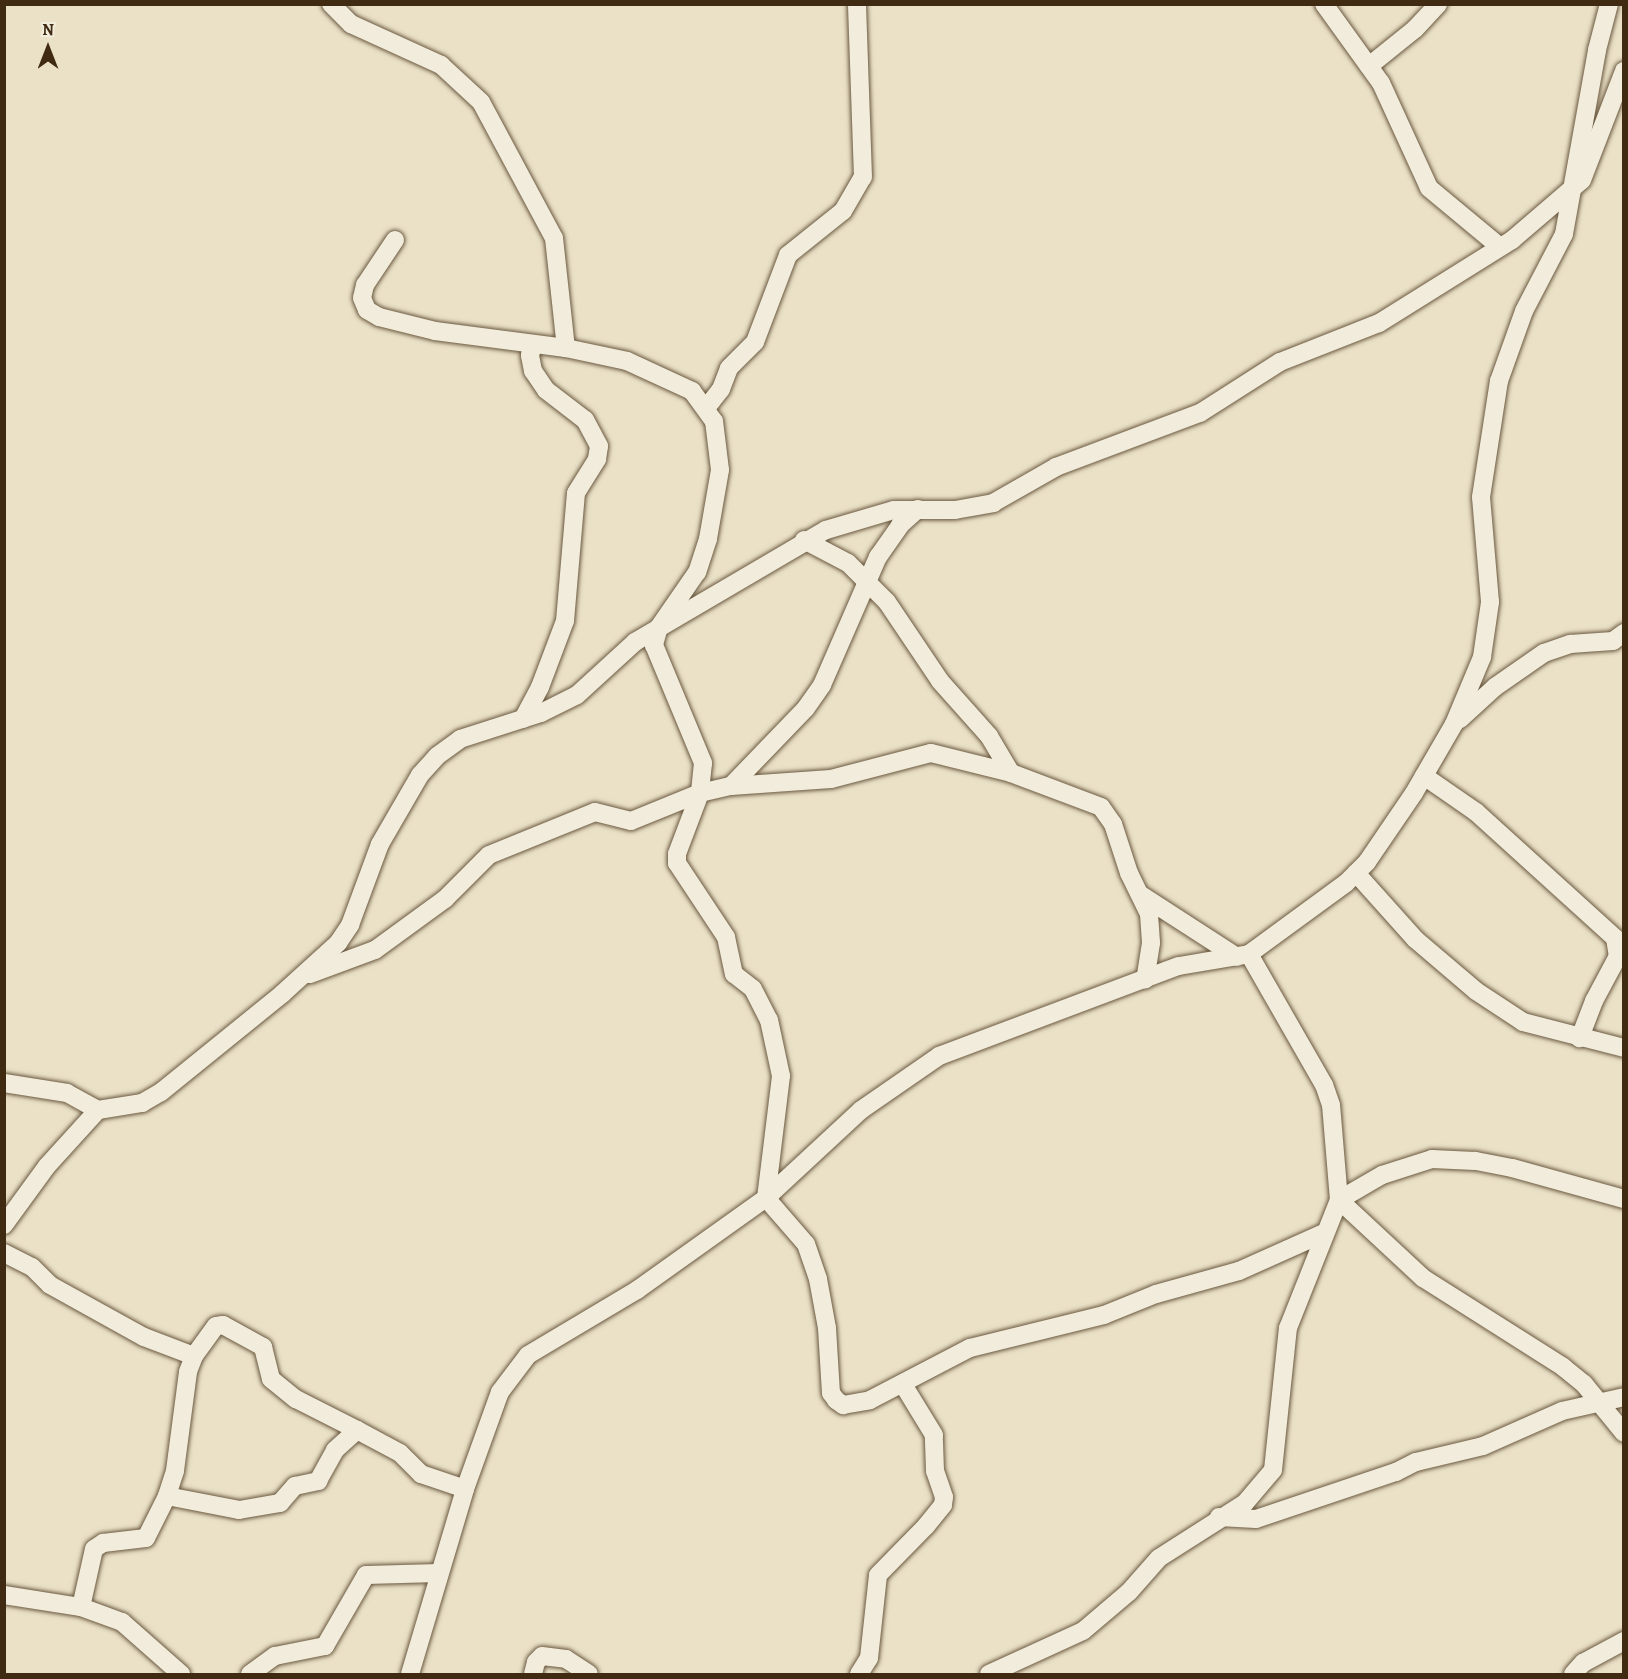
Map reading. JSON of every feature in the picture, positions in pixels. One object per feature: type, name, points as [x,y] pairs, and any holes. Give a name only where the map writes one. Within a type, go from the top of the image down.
[{"type":"street","points":[[331,4],[351,24],[441,65],[481,102],[554,238],[566,348]]},
{"type":"street","points":[[707,407],[721,389],[729,368],[755,342],[788,255],[843,211],[863,177],[857,4]]},
{"type":"street","points":[[1324,4],[1369,66],[1389,99],[1429,188],[1500,247]]},
{"type":"street","points":[[1369,66],[1415,29],[1438,4]]},
{"type":"street","points":[[410,1674],[465,1489],[500,1392],[528,1355],[637,1290],[766,1198],[861,1110],[939,1056],[1179,966],[1243,955],[1356,873],[1424,776],[1454,724],[1486,644],[1490,584],[1481,496],[1499,381],[1524,311],[1558,249],[1574,188],[1597,50],[1609,4]]},
{"type":"street","points":[[4,1083],[67,1093],[98,1110],[135,1106],[161,1092],[302,977],[338,943],[350,925],[380,844],[420,775],[460,740],[523,719],[592,685],[626,650],[659,627],[804,540],[882,513],[918,508],[955,510],[993,503],[1056,467],[1200,412],[1280,362],[1379,323],[1500,247],[1574,188],[1587,170],[1623,71]]},
{"type":"street","points":[[395,240],[365,285],[362,298],[367,310],[400,324],[566,348],[627,361],[666,376],[692,391],[707,407],[714,421],[720,470],[708,539],[697,572],[659,627],[654,645],[656,655],[702,756],[700,793],[676,854],[677,863],[724,932],[734,974],[753,988],[770,1020],[781,1076],[766,1198],[806,1244],[818,1279],[827,1328],[831,1393],[836,1400],[852,1405],[904,1386],[970,1348],[1104,1315],[1156,1294],[1239,1271],[1324,1233]]},
{"type":"street","points":[[523,719],[540,687],[565,621],[576,493],[597,459],[599,446],[585,420],[546,390],[533,371],[530,355],[533,345]]},
{"type":"street","points":[[731,786],[811,700],[889,540],[918,508]]},
{"type":"street","points":[[804,540],[848,563],[887,602],[940,681],[989,736],[1011,772]]},
{"type":"street","points":[[1454,724],[1495,687],[1544,653],[1570,644],[1613,641],[1623,633]]},
{"type":"street","points":[[302,977],[375,950],[445,899],[479,861],[507,846],[595,812],[631,820],[700,793],[731,786],[831,779],[931,753],[1011,772],[1101,807],[1113,824],[1129,873],[1141,895],[1152,928],[1145,980]]},
{"type":"street","points":[[1424,776],[1476,812],[1615,938],[1618,956],[1594,1001],[1580,1038]]},
{"type":"street","points":[[1356,873],[1415,939],[1476,992],[1523,1022],[1623,1048]]},
{"type":"street","points":[[989,1674],[1083,1631],[1129,1592],[1166,1552],[1245,1503],[1273,1470],[1288,1328],[1339,1200],[1331,1105],[1324,1085],[1243,955],[1141,895]]},
{"type":"street","points":[[4,1225],[46,1166],[98,1110]]},
{"type":"street","points":[[1339,1200],[1382,1175],[1432,1160],[1503,1166],[1623,1199]]},
{"type":"street","points":[[1339,1200],[1423,1278],[1563,1367],[1601,1404],[1623,1432]]},
{"type":"street","points":[[4,1253],[32,1267],[50,1285],[144,1337],[194,1356]]},
{"type":"street","points":[[81,1607],[93,1549],[103,1543],[146,1538],[167,1496],[175,1471],[188,1372],[194,1356],[216,1326],[222,1325],[263,1347],[271,1380],[296,1400],[400,1453],[422,1474],[465,1489]]},
{"type":"street","points":[[859,1674],[869,1658],[878,1575],[926,1526],[943,1505],[944,1497],[935,1471],[938,1450],[934,1436],[904,1386]]},
{"type":"street","points":[[1220,1517],[1256,1520],[1396,1472],[1416,1462],[1483,1446],[1562,1411],[1601,1404],[1623,1397]]},
{"type":"street","points":[[167,1496],[239,1510],[280,1503],[295,1486],[318,1481],[335,1450],[357,1430]]},
{"type":"street","points":[[250,1674],[275,1656],[325,1646],[366,1575],[439,1573]]},
{"type":"street","points":[[4,1596],[81,1607],[130,1627],[181,1674]]},
{"type":"street","points":[[1573,1674],[1583,1663],[1623,1641]]},
{"type":"street","points":[[533,1674],[536,1662],[542,1656],[567,1659],[589,1674]]}]
